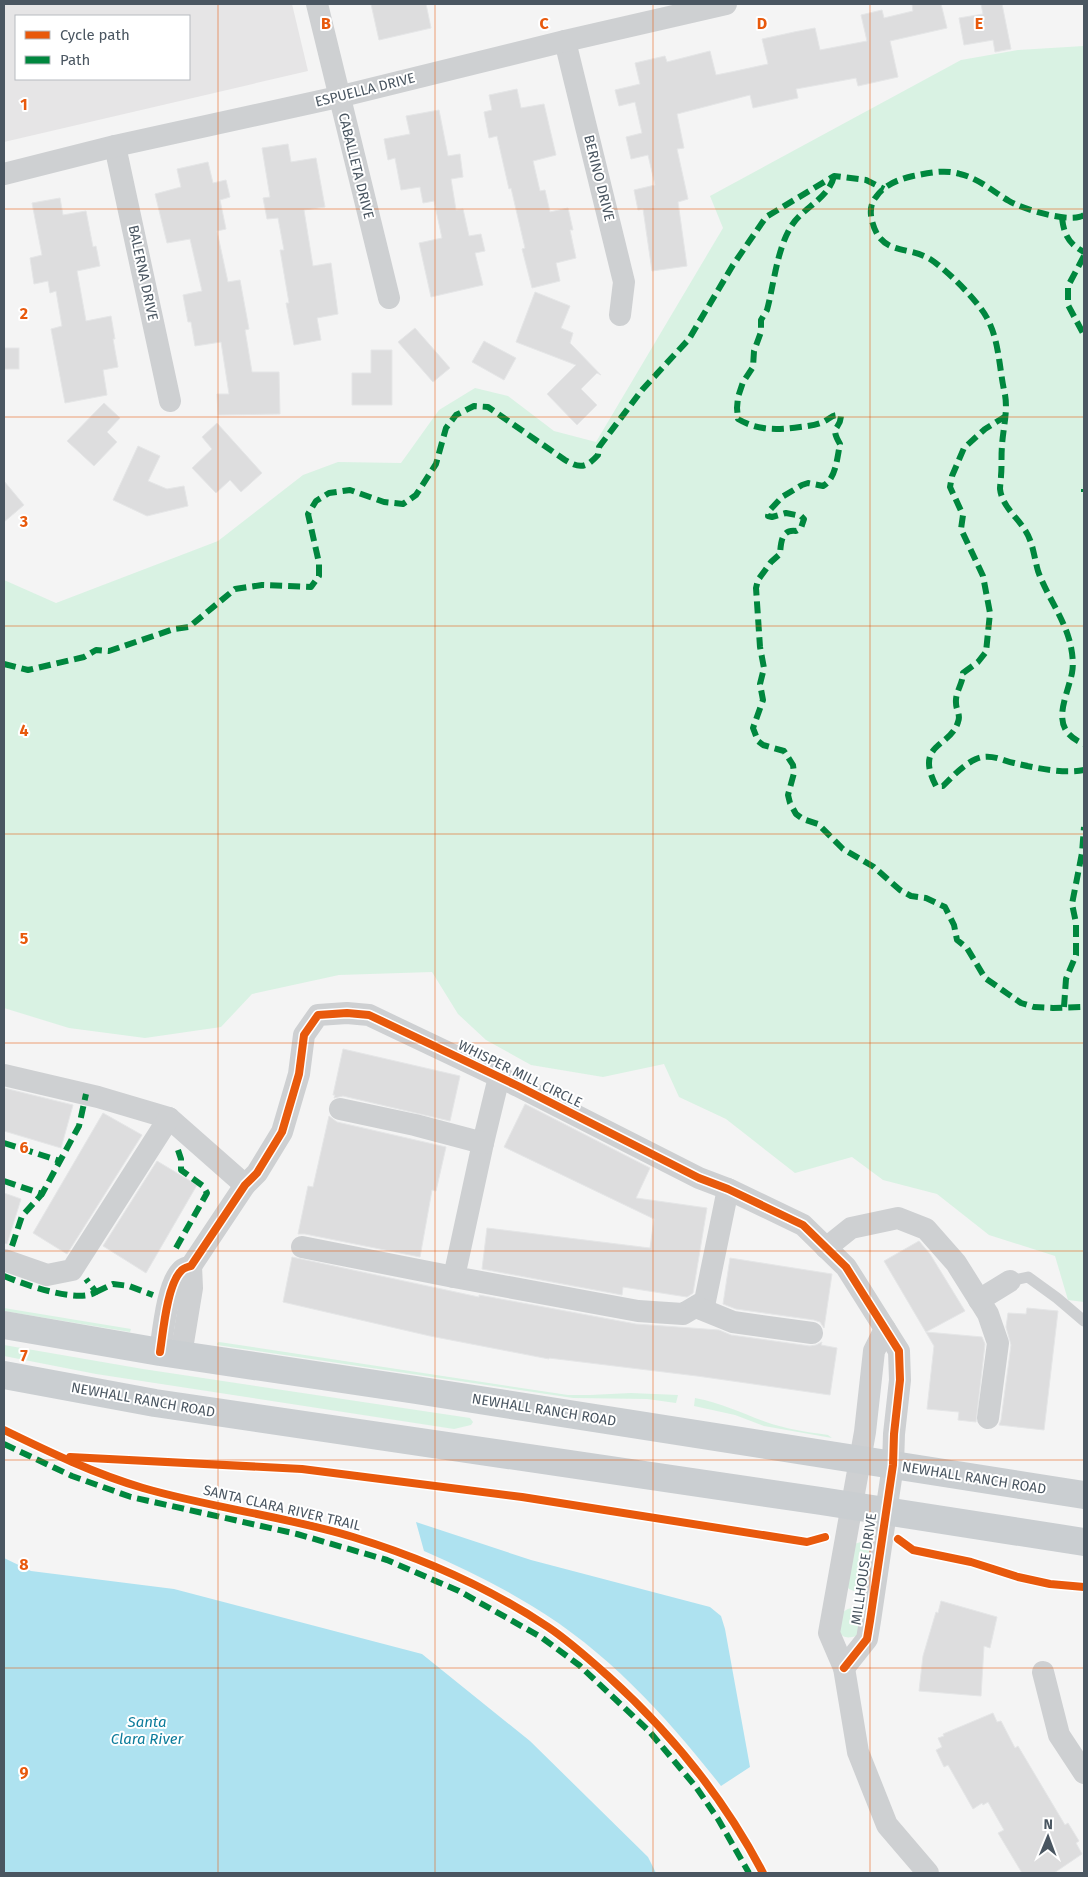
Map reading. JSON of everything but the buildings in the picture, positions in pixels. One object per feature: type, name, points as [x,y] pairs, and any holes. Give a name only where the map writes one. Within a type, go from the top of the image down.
[{"type":"main road","name":"NEWHALL RANCH ROAD","points":[[4,1325],[171,1354],[416,1390],[1084,1495]]},
{"type":"main road","name":"NEWHALL RANCH ROAD","points":[[4,1375],[155,1403],[885,1510],[1084,1542]]},
{"type":"street","name":"CABALLETA DRIVE","points":[[317,4],[338,97],[389,298]]},
{"type":"street","name":"ESPUELLA DRIVE","points":[[4,174],[116,146],[338,97],[565,41],[726,4]]},
{"type":"street","name":"BERINO DRIVE","points":[[565,41],[624,282],[620,315]]},
{"type":"street","name":"BALERNA DRIVE","points":[[116,146],[170,401]]},
{"type":"street","name":"WHISPER MILL CIRCLE","points":[[171,1354],[192,1288],[192,1266],[245,1185],[257,1173],[282,1132],[299,1074],[304,1035],[318,1015],[348,1013],[369,1015],[499,1077],[699,1178],[728,1189],[803,1225],[846,1267],[899,1351],[900,1380],[894,1434],[893,1466]]},
{"type":"street","points":[[4,1075],[98,1097],[169,1118],[245,1185]]},
{"type":"street","points":[[454,1277],[499,1077]]},
{"type":"street","points":[[340,1109],[415,1124],[483,1143]]},
{"type":"street","points":[[4,1260],[47,1275],[72,1270],[169,1118]]},
{"type":"street","points":[[302,1247],[638,1311],[683,1314],[705,1302],[728,1189]]},
{"type":"street","points":[[826,1248],[851,1228],[898,1218],[926,1229],[956,1263],[980,1300],[988,1314],[998,1344],[988,1418]]},
{"type":"street","points":[[980,1300],[1010,1281]]},
{"type":"street","points":[[696,1307],[733,1322],[812,1333]]},
{"type":"street","points":[[860,1460],[868,1410],[874,1352],[885,1329]]},
{"type":"street","name":"MILLHOUSE DRIVE","points":[[860,1460],[828,1633],[844,1668],[858,1752],[887,1825],[928,1873]]},
{"type":"street","name":"MILLHOUSE DRIVE","points":[[844,1668],[867,1639],[893,1466]]},
{"type":"street","points":[[1042,1672],[1059,1735],[1084,1773]]},
{"type":"lane","points":[[1010,1281],[1028,1277],[1084,1321]]},
{"type":"shaded area","points":[[4,4],[292,4],[308,71],[4,142]]},
{"type":"green space","points":[[1084,46],[1084,1302],[1068,1300],[1055,1256],[989,1235],[937,1194],[883,1180],[852,1157],[795,1173],[726,1119],[679,1097],[664,1064],[603,1077],[531,1065],[486,1040],[458,1014],[432,972],[339,975],[252,994],[221,1027],[145,1038],[69,1028],[4,1008],[4,580],[56,603],[218,541],[303,475],[338,462],[401,463],[439,410],[475,388],[508,396],[554,431],[596,442],[723,228],[710,196],[961,60],[1018,50]]},
{"type":"green space","points":[[4,1308],[131,1329],[130,1332],[4,1311]]},
{"type":"green space","points":[[219,1342],[568,1395],[631,1393],[678,1395],[676,1403],[647,1399],[573,1398],[217,1345]]},
{"type":"green space","points":[[4,1345],[143,1369],[470,1418],[473,1422],[471,1425],[454,1429],[96,1374],[4,1356]]},
{"type":"green space","points":[[695,1398],[723,1405],[774,1424],[828,1435],[832,1438],[764,1426],[735,1415],[694,1406]]},
{"type":"green space","points":[[861,1542],[868,1545],[871,1550],[867,1584],[863,1589],[854,1591],[849,1589],[845,1582],[854,1544]]},
{"type":"green space","points":[[852,1608],[861,1616],[857,1636],[846,1637],[838,1631],[840,1619],[842,1613]]},
{"type":"water","points":[[416,1522],[531,1560],[710,1607],[721,1616],[725,1629],[750,1767],[721,1786],[658,1711],[611,1665],[586,1644],[532,1606],[452,1563],[424,1551]]},
{"type":"water","name":"Santa Clara River","points":[[4,1558],[31,1571],[174,1589],[422,1654],[530,1741],[648,1857],[656,1873],[4,1873]]},
{"type":"marked path","points":[[1084,215],[1069,218],[1058,217],[1024,208],[974,179],[954,173],[942,172],[913,176],[892,183],[876,197],[871,212],[872,221],[881,240],[895,248],[921,255],[937,264],[970,295],[983,311],[991,326],[998,353],[1006,404],[1001,495],[1028,535],[1041,580],[1069,639],[1073,669],[1062,713],[1063,722],[1066,731],[1073,738],[1084,744]]},
{"type":"marked path","points":[[834,176],[827,190],[797,219],[787,234],[779,255],[767,310],[761,320],[761,332],[754,351],[753,367],[743,382],[738,397],[738,419],[761,428],[776,429],[806,426],[820,423],[834,416],[841,416],[835,431],[840,444],[831,478],[823,486],[808,483],[802,485],[782,497],[769,511],[768,516],[772,517],[786,513],[801,516],[804,519],[801,528],[785,534],[780,554],[771,562],[758,580],[756,588],[760,647],[764,668],[760,684],[763,700],[753,728],[758,741],[763,745],[784,751],[793,765],[794,773],[788,795],[796,814],[803,819],[818,824],[843,849],[874,867],[900,890],[911,896],[926,898],[945,907],[954,925],[957,940],[967,948],[985,978],[1021,1003],[1034,1007],[1084,1007]]},
{"type":"marked path","points":[[4,664],[28,670],[84,657],[96,650],[109,651],[174,629],[189,627],[235,589],[262,585],[311,587],[319,576],[319,563],[308,514],[316,501],[329,493],[350,490],[384,502],[403,504],[416,495],[436,464],[446,428],[456,415],[474,406],[488,407],[570,463],[579,466],[590,463],[598,455],[599,447],[642,390],[689,339],[733,265],[766,217],[834,176],[866,180],[884,189]]},
{"type":"marked path","points":[[1062,218],[1068,238],[1084,252]]},
{"type":"marked path","points":[[1084,256],[1068,286],[1068,305],[1084,335]]},
{"type":"marked path","points":[[1006,416],[985,429],[964,448],[952,476],[950,487],[963,515],[961,529],[983,576],[990,613],[986,652],[978,662],[963,673],[956,699],[958,722],[954,730],[931,754],[929,762],[930,772],[936,786],[943,786],[967,764],[981,757],[995,758],[1049,770],[1084,770]]},
{"type":"marked path","points":[[1064,1007],[1066,979],[1076,955],[1076,923],[1072,904],[1082,853],[1084,827]]},
{"type":"marked path","points":[[4,1181],[42,1194],[79,1126],[86,1094]]},
{"type":"marked path","points":[[4,1143],[60,1161]]},
{"type":"marked path","points":[[176,1248],[207,1193],[203,1186],[181,1170],[181,1159],[178,1150]]},
{"type":"marked path","points":[[12,1246],[22,1216],[42,1194]]},
{"type":"marked path","points":[[4,1276],[50,1292],[77,1296],[96,1292],[86,1279]]},
{"type":"marked path","points":[[96,1292],[113,1284],[129,1286],[153,1295]]},
{"type":"marked path","points":[[4,1444],[72,1476],[131,1497],[297,1534],[387,1560],[459,1591],[541,1637],[579,1665],[649,1731],[696,1787],[718,1819],[749,1873]]},
{"type":"cycle path","points":[[160,1352],[166,1310],[176,1278],[182,1270],[191,1266],[245,1185],[257,1173],[282,1132],[299,1074],[304,1035],[318,1015],[347,1013],[369,1015],[518,1086],[699,1178],[728,1189],[803,1225],[846,1267],[899,1351],[900,1380],[894,1434],[893,1465],[867,1639],[844,1668]]},
{"type":"cycle path","name":"SANTA CLARA RIVER TRAIL","points":[[4,1430],[90,1469],[143,1488],[301,1523],[379,1545],[429,1564],[502,1599],[556,1632],[579,1650],[653,1720],[713,1793],[748,1845],[763,1873]]},
{"type":"cycle path","points":[[70,1457],[302,1469],[522,1497],[807,1542],[825,1537]]},
{"type":"cycle path","points":[[898,1539],[913,1550],[971,1562],[1018,1577],[1050,1584],[1084,1587]]}]
